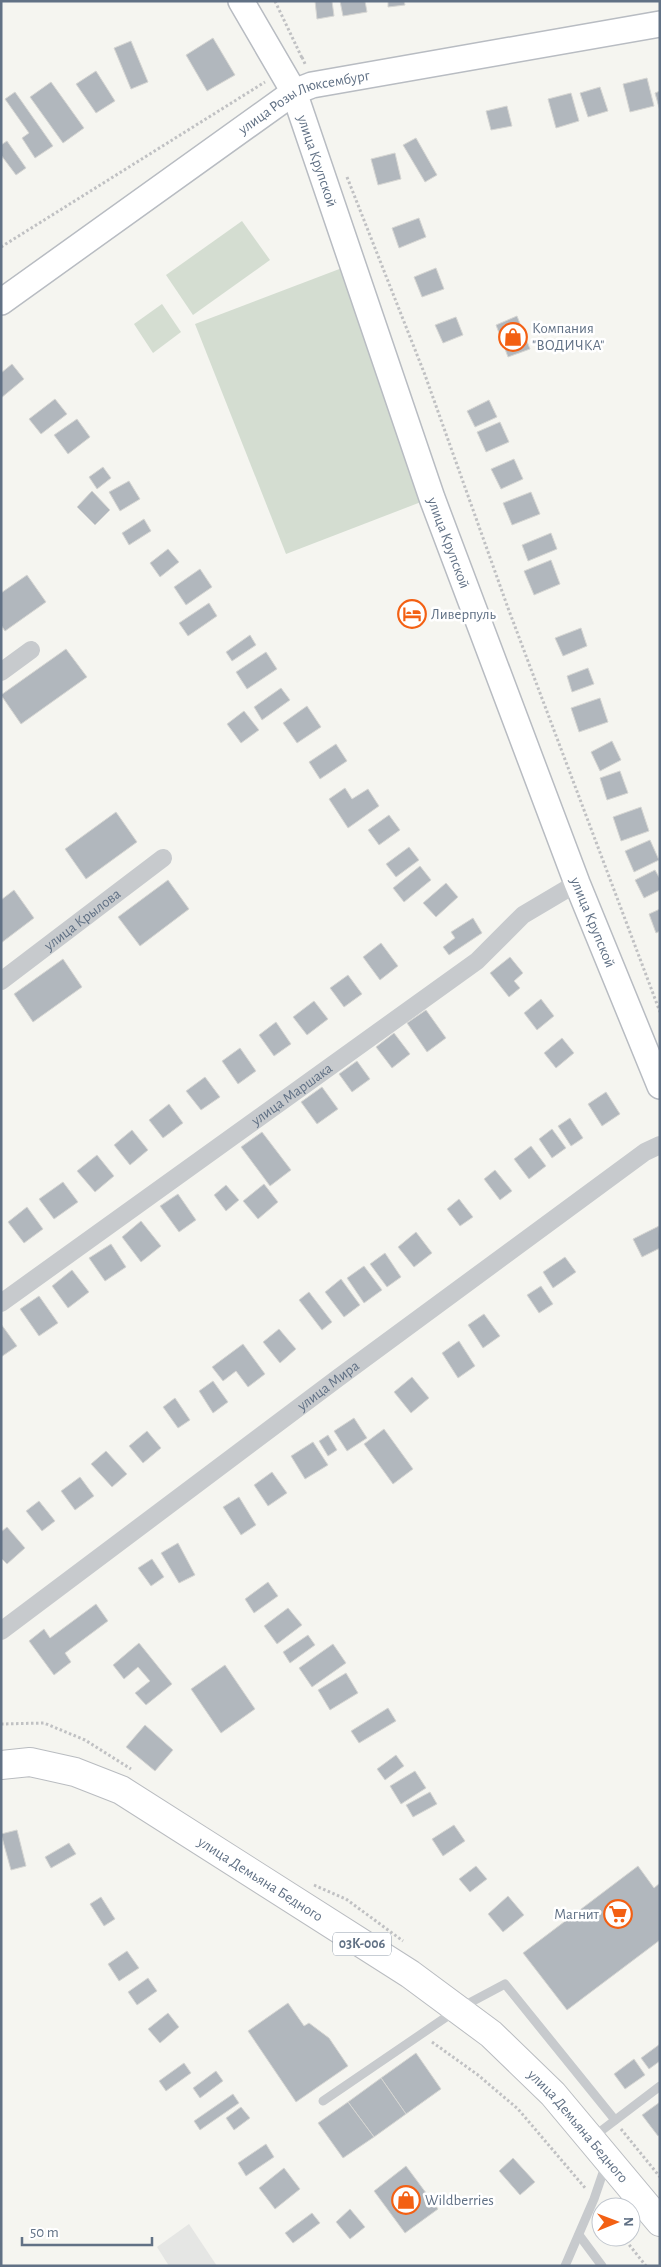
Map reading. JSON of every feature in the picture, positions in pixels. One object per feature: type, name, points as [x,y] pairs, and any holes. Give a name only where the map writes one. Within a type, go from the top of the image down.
[{"type":"main road","name":"улица Демьяна Бедного","points":[[1,1765],[30,1762],[75,1772],[121,1790],[410,1974],[491,2034],[554,2094],[660,2222]]},
{"type":"street","name":"улица Крупской","points":[[241,1],[287,82],[432,498],[577,883],[660,1086]]},
{"type":"street","name":"улица Розы Люксембург","points":[[1,302],[287,82],[312,85],[660,24]]},
{"type":"street","points":[[1,672],[31,650]]},
{"type":"street","name":"улица Крылова","points":[[1,981],[163,858]]},
{"type":"street","name":"улица Маршака","points":[[1,1303],[477,961],[522,915],[577,883]]},
{"type":"street","name":"улица Мира","points":[[1,1631],[346,1372],[645,1152],[660,1145]]},
{"type":"lane","points":[[323,2101],[458,2010],[505,1984],[615,2120]]},
{"type":"lane","points":[[594,2197],[599,2149],[615,2120],[660,2086]]},
{"type":"lane","points":[[565,2266],[591,2206]]},
{"type":"lane","points":[[579,2234],[602,2266]]},
{"type":"path","points":[[1,248],[287,82]]},
{"type":"path","points":[[346,176],[425,375],[508,608],[660,1012]]},
{"type":"path","points":[[421,2035],[478,2074],[518,2109],[592,2197]]},
{"type":"path","points":[[615,2120],[660,2177]]},
{"type":"path","points":[[631,2247],[646,2266]]},
{"type":"shaded area","points":[[242,221],[270,260],[193,315],[166,275]]},
{"type":"shaded area","points":[[342,268],[421,502],[286,554],[195,324]]},
{"type":"shaded area","points":[[162,304],[181,332],[153,353],[134,324]]},
{"type":"shaded area","points":[[189,2224],[217,2266],[169,2266],[157,2247]]},
{"type":"building","points":[[315,1],[332,1],[334,16],[317,19]]},
{"type":"building","points":[[340,1],[365,1],[367,12],[343,16]]},
{"type":"building","points":[[388,1],[404,1],[405,5],[388,7]]},
{"type":"building","points":[[213,38],[235,75],[207,91],[186,55]]},
{"type":"building","points":[[131,41],[148,82],[131,89],[114,48]]},
{"type":"building","points":[[96,71],[115,101],[96,113],[76,84]]},
{"type":"building","points":[[647,78],[654,106],[630,112],[623,84]]},
{"type":"building","points":[[51,82],[84,128],[63,143],[30,97]]},
{"type":"building","points":[[600,87],[608,111],[588,117],[580,93]]},
{"type":"building","points":[[660,91],[660,111],[655,93]]},
{"type":"building","points":[[15,92],[53,146],[35,158],[22,138],[29,133],[5,99]]},
{"type":"building","points":[[571,93],[579,121],[556,128],[548,99]]},
{"type":"building","points":[[507,106],[512,126],[491,130],[486,111]]},
{"type":"building","points":[[416,138],[437,175],[425,182],[403,145]]},
{"type":"building","points":[[7,141],[26,168],[16,175],[1,155],[1,145]]},
{"type":"building","points":[[395,153],[401,179],[378,185],[371,159]]},
{"type":"building","points":[[419,218],[426,237],[399,248],[392,228]]},
{"type":"building","points":[[436,268],[444,289],[422,297],[414,277]]},
{"type":"building","name":"Компания \"ВОДИЧКА\"","points":[[517,316],[530,349],[508,357],[496,325]]},
{"type":"building","points":[[456,317],[463,335],[443,343],[435,325]]},
{"type":"building","points":[[12,364],[24,379],[1,398],[1,373]]},
{"type":"building","points":[[55,399],[67,414],[41,434],[29,419]]},
{"type":"building","points":[[489,400],[497,417],[475,427],[467,411]]},
{"type":"building","points":[[77,419],[90,437],[68,454],[54,435]]},
{"type":"building","points":[[500,422],[509,442],[486,452],[477,432]]},
{"type":"building","points":[[514,459],[523,479],[501,489],[491,469]]},
{"type":"building","points":[[103,467],[111,478],[97,489],[89,477]]},
{"type":"building","points":[[129,481],[140,499],[120,511],[109,492]]},
{"type":"building","points":[[92,491],[110,510],[95,525],[77,507]]},
{"type":"building","points":[[531,492],[540,514],[512,525],[503,503]]},
{"type":"building","points":[[144,519],[151,531],[129,545],[122,533]]},
{"type":"building","points":[[551,533],[557,549],[528,561],[522,545]]},
{"type":"building","points":[[168,549],[179,562],[160,577],[150,563]]},
{"type":"building","points":[[551,560],[560,584],[534,595],[524,571]]},
{"type":"building","points":[[200,569],[212,587],[186,605],[174,587]]},
{"type":"building","points":[[27,575],[46,602],[5,631],[1,625],[1,593]]},
{"type":"building","points":[[209,603],[217,616],[188,636],[179,623]]},
{"type":"building","points":[[581,628],[587,646],[563,656],[555,638]]},
{"type":"building","points":[[250,635],[256,645],[232,661],[226,652]]},
{"type":"building","points":[[66,649],[87,677],[21,724],[1,695]]},
{"type":"building","points":[[266,652],[277,669],[247,689],[236,672]]},
{"type":"building","points":[[588,668],[594,684],[572,692],[567,676]]},
{"type":"building","points":[[281,688],[290,700],[262,720],[254,707]]},
{"type":"building","points":[[600,698],[608,722],[579,732],[571,708]]},
{"type":"building","points":[[307,706],[321,727],[297,743],[283,723]]},
{"type":"building","points":[[244,711],[259,730],[241,743],[227,724]]},
{"type":"building","points":[[612,741],[621,760],[600,771],[591,752]]},
{"type":"building","points":[[336,744],[347,761],[320,779],[309,762]]},
{"type":"building","points":[[620,771],[628,793],[607,800],[600,778]]},
{"type":"building","points":[[345,788],[352,799],[368,789],[379,806],[348,828],[329,799]]},
{"type":"building","points":[[641,807],[649,831],[621,841],[613,817]]},
{"type":"building","points":[[116,812],[137,842],[86,879],[65,849]]},
{"type":"building","points":[[389,815],[400,830],[379,845],[368,830]]},
{"type":"building","points":[[650,840],[659,860],[634,872],[625,851]]},
{"type":"building","points":[[409,847],[419,860],[396,877],[386,864]]},
{"type":"building","points":[[420,866],[431,880],[404,902],[393,888]]},
{"type":"building","points":[[655,870],[660,879],[660,890],[644,898],[635,880]]},
{"type":"building","points":[[168,880],[189,909],[140,946],[118,917]]},
{"type":"building","points":[[446,883],[458,897],[436,917],[423,903]]},
{"type":"building","points":[[14,890],[34,918],[1,943],[1,900]]},
{"type":"building","points":[[660,909],[660,931],[656,933],[649,914]]},
{"type":"building","points":[[473,918],[482,933],[449,955],[443,947],[455,938],[451,932]]},
{"type":"building","points":[[381,943],[398,966],[380,980],[363,957]]},
{"type":"building","points":[[510,957],[523,973],[514,981],[520,988],[509,997],[490,973]]},
{"type":"building","points":[[63,959],[82,987],[33,1022],[14,994]]},
{"type":"building","points":[[348,975],[362,994],[344,1007],[330,988]]},
{"type":"building","points":[[541,999],[554,1016],[537,1030],[524,1013]]},
{"type":"building","points":[[314,1001],[328,1019],[307,1035],[293,1017]]},
{"type":"building","points":[[426,1010],[446,1038],[427,1052],[407,1023]]},
{"type":"building","points":[[276,1022],[291,1044],[274,1056],[259,1035]]},
{"type":"building","points":[[394,1033],[410,1054],[392,1068],[376,1047]]},
{"type":"building","points":[[562,1038],[574,1053],[556,1068],[544,1053]]},
{"type":"building","points":[[240,1048],[256,1071],[238,1084],[222,1061]]},
{"type":"building","points":[[357,1061],[370,1079],[352,1092],[339,1074]]},
{"type":"building","points":[[205,1077],[220,1097],[201,1110],[186,1091]]},
{"type":"building","points":[[322,1087],[338,1109],[317,1124],[301,1102]]},
{"type":"building","points":[[606,1092],[620,1114],[602,1126],[588,1104]]},
{"type":"building","points":[[169,1104],[183,1123],[163,1138],[149,1120]]},
{"type":"building","points":[[570,1118],[583,1138],[571,1146],[558,1126]]},
{"type":"building","points":[[552,1129],[566,1148],[552,1158],[539,1139]]},
{"type":"building","points":[[132,1130],[148,1150],[130,1165],[114,1145]]},
{"type":"building","points":[[262,1132],[291,1170],[270,1186],[241,1147]]},
{"type":"building","points":[[531,1146],[546,1166],[529,1179],[514,1159]]},
{"type":"building","points":[[97,1155],[114,1176],[95,1192],[77,1171]]},
{"type":"building","points":[[495,1170],[512,1191],[500,1200],[484,1179]]},
{"type":"building","points":[[63,1182],[78,1202],[54,1219],[39,1199]]},
{"type":"building","points":[[264,1184],[278,1202],[258,1219],[243,1201]]},
{"type":"building","points":[[226,1185],[239,1200],[226,1211],[214,1195]]},
{"type":"building","points":[[178,1194],[196,1220],[179,1232],[160,1206]]},
{"type":"building","points":[[459,1199],[473,1217],[460,1226],[447,1209]]},
{"type":"building","points":[[27,1207],[43,1229],[24,1243],[8,1222]]},
{"type":"building","points":[[141,1221],[161,1246],[141,1262],[122,1237]]},
{"type":"building","points":[[659,1226],[660,1248],[642,1257],[633,1239]]},
{"type":"building","points":[[416,1232],[432,1253],[414,1267],[398,1247]]},
{"type":"building","points":[[111,1244],[126,1267],[105,1281],[89,1258]]},
{"type":"building","points":[[385,1253],[401,1277],[387,1287],[370,1264]]},
{"type":"building","points":[[565,1257],[576,1272],[553,1288],[543,1272]]},
{"type":"building","points":[[364,1266],[382,1290],[364,1303],[347,1278]]},
{"type":"building","points":[[72,1270],[89,1292],[68,1308],[52,1286]]},
{"type":"building","points":[[341,1279],[360,1305],[344,1317],[325,1292]]},
{"type":"building","points":[[541,1286],[553,1304],[539,1313],[527,1295]]},
{"type":"building","points":[[309,1292],[332,1322],[322,1330],[299,1300]]},
{"type":"building","points":[[39,1296],[58,1323],[39,1336],[20,1309]]},
{"type":"building","points":[[484,1314],[500,1336],[483,1348],[468,1325]]},
{"type":"building","points":[[1,1324],[17,1346],[1,1357]]},
{"type":"building","points":[[279,1329],[296,1349],[280,1363],[263,1342]]},
{"type":"building","points":[[459,1341],[475,1366],[458,1378],[442,1353]]},
{"type":"building","points":[[243,1344],[265,1374],[248,1387],[236,1371],[223,1381],[212,1367]]},
{"type":"building","points":[[412,1377],[429,1398],[411,1413],[394,1392]]},
{"type":"building","points":[[213,1381],[228,1402],[213,1413],[199,1391]]},
{"type":"building","points":[[175,1398],[190,1420],[178,1428],[163,1407]]},
{"type":"building","points":[[354,1418],[367,1438],[347,1451],[334,1431]]},
{"type":"building","points":[[384,1429],[413,1469],[393,1484],[364,1444]]},
{"type":"building","points":[[147,1431],[161,1448],[143,1463],[129,1446]]},
{"type":"building","points":[[328,1435],[337,1450],[328,1456],[319,1441]]},
{"type":"building","points":[[313,1442],[328,1465],[305,1479],[291,1456]]},
{"type":"building","points":[[106,1451],[127,1474],[112,1487],[91,1464]]},
{"type":"building","points":[[272,1472],[287,1493],[268,1506],[254,1485]]},
{"type":"building","points":[[80,1477],[94,1496],[75,1510],[61,1491]]},
{"type":"building","points":[[239,1497],[256,1525],[241,1535],[223,1507]]},
{"type":"building","points":[[39,1501],[55,1521],[42,1531],[26,1511]]},
{"type":"building","points":[[7,1527],[25,1548],[7,1564],[1,1558],[1,1532]]},
{"type":"building","points":[[178,1543],[195,1575],[179,1583],[161,1553]]},
{"type":"building","points":[[152,1559],[164,1577],[151,1586],[138,1568]]},
{"type":"building","points":[[268,1582],[278,1596],[254,1613],[245,1599]]},
{"type":"building","points":[[96,1604],[108,1621],[65,1653],[71,1662],[54,1675],[29,1641],[44,1629],[50,1638]]},
{"type":"building","points":[[288,1608],[302,1625],[277,1644],[264,1626]]},
{"type":"building","points":[[308,1635],[315,1645],[290,1663],[283,1652]]},
{"type":"building","points":[[139,1643],[172,1684],[146,1705],[135,1693],[150,1681],[138,1667],[124,1679],[113,1665]]},
{"type":"building","points":[[333,1644],[346,1663],[312,1687],[299,1668]]},
{"type":"building","points":[[225,1665],[255,1709],[221,1733],[191,1689]]},
{"type":"building","points":[[346,1673],[358,1693],[330,1710],[318,1690]]},
{"type":"building","points":[[388,1708],[396,1721],[359,1743],[351,1731]]},
{"type":"building","points":[[145,1725],[173,1750],[155,1771],[126,1747]]},
{"type":"building","points":[[396,1755],[404,1766],[385,1780],[377,1769]]},
{"type":"building","points":[[415,1771],[426,1788],[401,1804],[390,1786]]},
{"type":"building","points":[[430,1792],[437,1804],[413,1817],[406,1805]]},
{"type":"building","points":[[454,1825],[465,1841],[443,1856],[432,1839]]},
{"type":"building","points":[[17,1830],[26,1866],[11,1870],[1,1834]]},
{"type":"building","points":[[69,1843],[76,1854],[51,1868],[45,1857]]},
{"type":"building","points":[[476,1866],[487,1879],[470,1892],[459,1879]]},
{"type":"building","name":"Магнит","points":[[638,1866],[654,1888],[660,1883],[660,1940],[567,2010],[523,1953]]},
{"type":"building","points":[[508,1896],[524,1915],[503,1932],[488,1914]]},
{"type":"building","points":[[101,1897],[115,1919],[104,1926],[90,1904]]},
{"type":"building","points":[[127,1951],[139,1968],[119,1981],[108,1964]]},
{"type":"building","points":[[148,1978],[157,1991],[137,2005],[128,1992]]},
{"type":"building","points":[[288,2003],[304,2026],[309,2023],[329,2038],[348,2066],[296,2102],[248,2031]]},
{"type":"building","points":[[168,2013],[179,2027],[160,2043],[148,2029]]},
{"type":"building","points":[[660,2044],[660,2061],[649,2069],[641,2058]]},
{"type":"building","points":[[416,2053],[441,2089],[406,2114],[381,2078]]},
{"type":"building","points":[[634,2059],[645,2075],[625,2089],[614,2074]]},
{"type":"building","points":[[184,2063],[191,2073],[166,2091],[159,2081]]},
{"type":"building","points":[[216,2071],[223,2081],[200,2098],[193,2088]]},
{"type":"building","points":[[381,2078],[406,2114],[374,2137],[348,2102]]},
{"type":"building","points":[[233,2094],[239,2103],[200,2130],[194,2121]]},
{"type":"building","points":[[348,2102],[374,2137],[343,2158],[318,2123]]},
{"type":"building","points":[[660,2102],[660,2135],[658,2136],[642,2115]]},
{"type":"building","points":[[241,2107],[250,2118],[234,2130],[226,2118]]},
{"type":"building","points":[[266,2144],[274,2157],[246,2176],[238,2163]]},
{"type":"building","points":[[513,2158],[535,2182],[520,2195],[499,2171]]},
{"type":"building","name":"Wildberries","points":[[406,2166],[438,2209],[405,2233],[374,2191]]},
{"type":"building","points":[[284,2168],[300,2189],[275,2209],[259,2188]]},
{"type":"building","points":[[350,2209],[365,2227],[350,2239],[336,2222]]},
{"type":"building","points":[[312,2213],[320,2223],[293,2243],[285,2233]]},
{"type":"place","name":"Компания \"ВОДИЧКА\"","points":[[513,337]]},
{"type":"place","name":"Ливерпуль","points":[[412,614]]},
{"type":"place","name":"Магнит","points":[[618,1914]]},
{"type":"place","name":"Wildberries","points":[[406,2200]]}]
